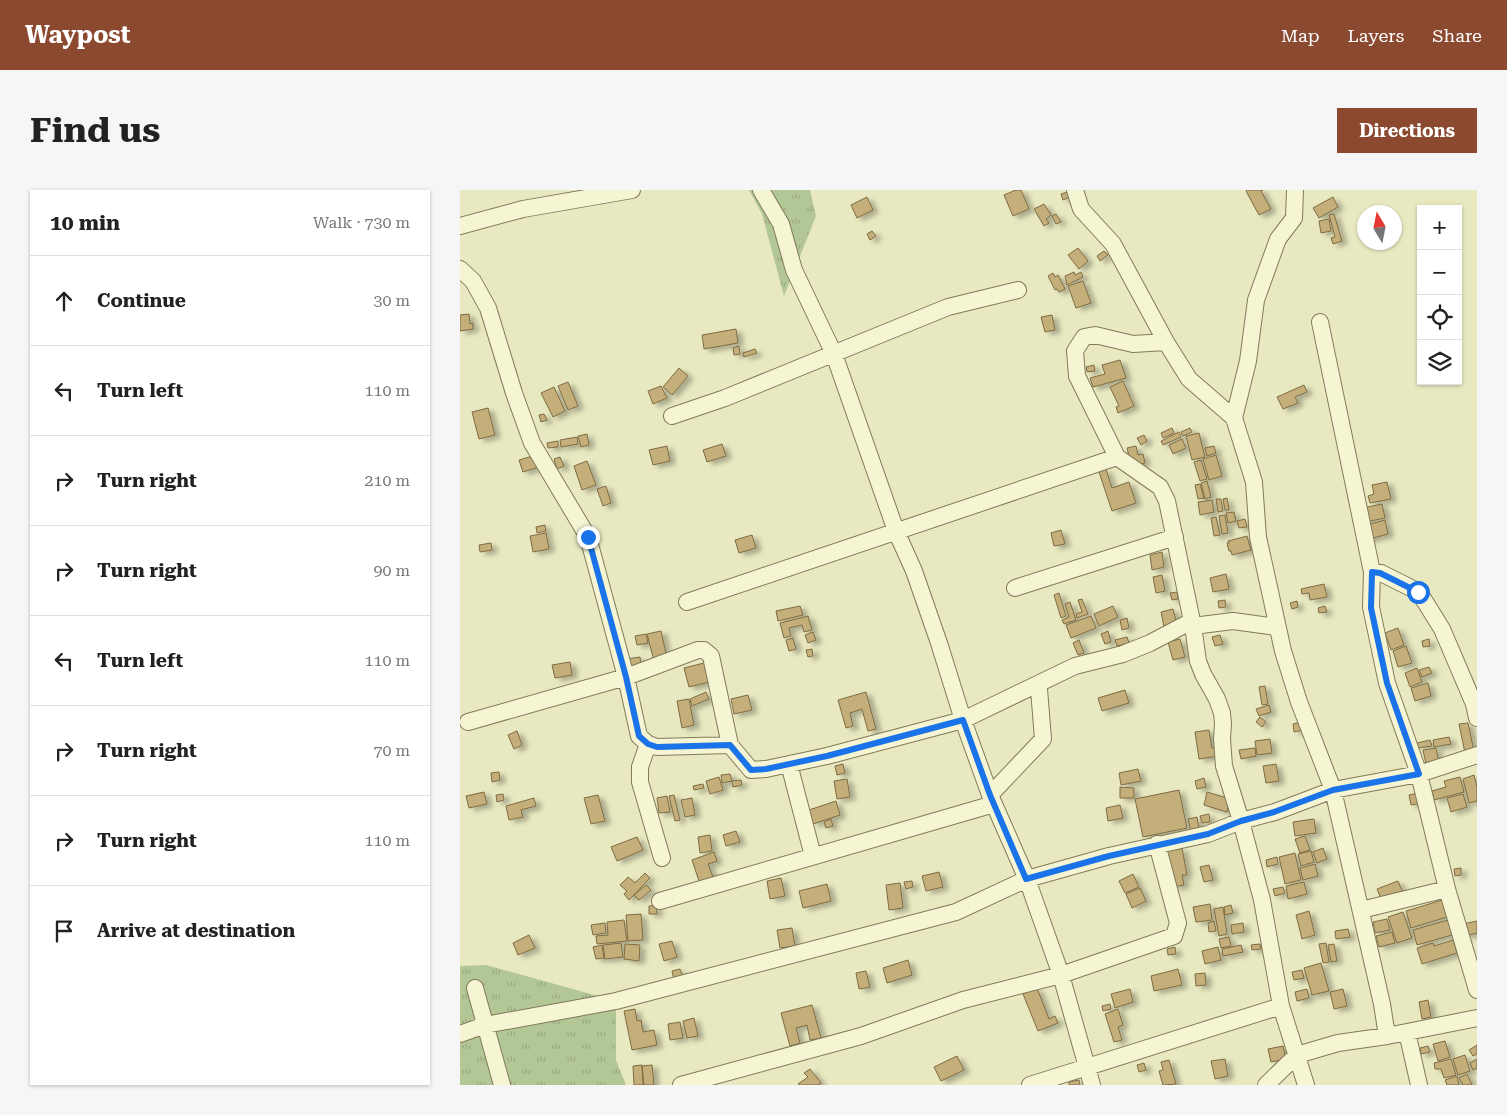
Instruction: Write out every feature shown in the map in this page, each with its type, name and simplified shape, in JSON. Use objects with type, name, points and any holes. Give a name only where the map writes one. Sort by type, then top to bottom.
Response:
[{"type":"street","points":[[460,226],[523,209],[632,190]]},
{"type":"street","points":[[761,190],[781,224],[794,270],[834,354],[896,531],[920,589],[963,720],[992,799],[1026,879],[1061,975],[1092,1085]]},
{"type":"street","points":[[1075,190],[1081,209],[1113,244],[1166,342],[1189,379],[1234,418]]},
{"type":"street","points":[[1295,190],[1294,218],[1278,239],[1256,300],[1248,361],[1234,418],[1254,482],[1258,537],[1277,627],[1299,702],[1333,790],[1388,1036]]},
{"type":"street","points":[[460,269],[473,281],[488,308],[514,393],[532,443],[588,537],[626,677],[639,736],[648,744],[657,747],[730,745]]},
{"type":"street","points":[[672,416],[725,398],[948,307],[1018,290]]},
{"type":"street","points":[[1320,322],[1372,572],[1371,608],[1387,683],[1419,774],[1447,889],[1477,990]]},
{"type":"street","points":[[1166,342],[1133,344],[1095,335],[1084,337],[1075,351],[1077,376],[1117,457],[1160,487],[1167,501],[1193,624],[1198,661],[1222,713],[1224,766],[1262,900],[1281,1006],[1306,1085]]},
{"type":"street","points":[[687,602],[1117,457]]},
{"type":"street","points":[[1015,588],[1175,537]]},
{"type":"street","points":[[1372,572],[1380,573],[1418,592],[1442,629],[1474,704],[1477,718]]},
{"type":"street","points":[[468,722],[626,677],[698,650],[704,650],[711,656],[730,745],[751,770],[766,769],[844,752],[963,720],[1075,666],[1122,654],[1193,624],[1233,621],[1277,627]]},
{"type":"street","points":[[660,901],[813,856],[992,799],[1043,739],[1040,682]]},
{"type":"street","points":[[648,744],[640,767],[640,782],[662,858]]},
{"type":"street","points":[[460,1034],[485,1025],[616,1001],[956,912],[1026,879],[1157,844],[1208,834],[1333,790],[1419,774],[1477,755]]},
{"type":"street","points":[[789,764],[813,856]]},
{"type":"street","points":[[681,1085],[861,1036],[963,1000],[1061,975],[1174,936],[1178,923],[1157,844]]},
{"type":"street","points":[[1361,910],[1447,889]]},
{"type":"street","points":[[475,988],[502,1085]]},
{"type":"street","points":[[1030,1085],[1281,1006]]},
{"type":"street","points":[[1266,1085],[1297,1055],[1338,1043],[1388,1036],[1477,1018]]},
{"type":"street","points":[[1407,1032],[1419,1085]]},
{"type":"green space","points":[[749,190],[810,190],[816,216],[784,296],[762,214]]},
{"type":"green space","points":[[486,965],[616,1001],[616,1060],[626,1085],[460,1085],[460,966]]},
{"type":"building","points":[[1021,190],[1029,209],[1013,216],[1004,195]]},
{"type":"building","points":[[1247,190],[1263,190],[1261,191],[1271,209],[1259,215]]},
{"type":"building","points":[[1068,192],[1070,197],[1063,200],[1061,194]]},
{"type":"building","points":[[867,197],[873,210],[857,218],[851,205]]},
{"type":"building","points":[[1333,197],[1338,207],[1319,218],[1313,208]]},
{"type":"building","points":[[1044,204],[1051,215],[1046,219],[1049,223],[1044,226],[1034,209]]},
{"type":"building","points":[[1056,214],[1061,222],[1056,224],[1052,216]]},
{"type":"building","points":[[1334,214],[1342,241],[1333,244],[1331,238],[1335,237],[1329,215]]},
{"type":"building","points":[[1329,219],[1331,231],[1321,233],[1319,221]]},
{"type":"building","points":[[872,231],[876,236],[870,240],[867,234]]},
{"type":"building","points":[[1078,248],[1088,261],[1079,269],[1068,255]]},
{"type":"building","points":[[1104,251],[1108,255],[1100,261],[1097,256]]},
{"type":"building","points":[[1074,272],[1075,275],[1081,272],[1083,277],[1067,285],[1065,276]]},
{"type":"building","points":[[1053,273],[1055,277],[1058,275],[1065,289],[1059,292],[1057,289],[1055,290],[1048,276]]},
{"type":"building","points":[[1083,281],[1091,303],[1076,308],[1068,286]]},
{"type":"building","points":[[469,314],[470,324],[473,323],[473,329],[460,331],[460,315]]},
{"type":"building","points":[[1052,315],[1055,330],[1045,332],[1041,317]]},
{"type":"building","points":[[736,329],[738,343],[704,349],[702,335]]},
{"type":"building","points":[[739,346],[740,354],[734,355],[733,348]]},
{"type":"building","points":[[755,349],[757,353],[744,357],[743,353]]},
{"type":"building","points":[[1120,360],[1126,378],[1093,387],[1090,378],[1105,374],[1102,365]]},
{"type":"building","points":[[1094,365],[1095,371],[1087,372],[1086,367]]},
{"type":"building","points":[[679,368],[688,376],[672,395],[663,387]]},
{"type":"building","points":[[1123,381],[1134,406],[1118,413],[1116,407],[1119,406],[1110,387]]},
{"type":"building","points":[[568,382],[578,406],[568,410],[558,386]]},
{"type":"building","points":[[1304,385],[1307,392],[1295,397],[1298,403],[1283,409],[1277,397]]},
{"type":"building","points":[[661,386],[667,398],[653,404],[648,391]]},
{"type":"building","points":[[554,387],[565,411],[553,417],[541,393]]},
{"type":"building","points":[[488,408],[495,435],[479,439],[472,412]]},
{"type":"building","points":[[544,414],[547,420],[541,422],[539,415]]},
{"type":"building","points":[[1172,428],[1174,433],[1163,438],[1161,433]]},
{"type":"building","points":[[1190,428],[1192,432],[1183,436],[1181,432]]},
{"type":"building","points":[[1179,432],[1181,437],[1163,445],[1161,441]]},
{"type":"building","points":[[1199,433],[1205,457],[1192,460],[1186,436]]},
{"type":"building","points":[[587,434],[589,445],[581,447],[578,436]]},
{"type":"building","points":[[1144,435],[1147,441],[1141,445],[1137,438]]},
{"type":"building","points":[[577,437],[578,444],[561,447],[560,440]]},
{"type":"building","points":[[1182,439],[1186,448],[1173,454],[1169,445]]},
{"type":"building","points":[[558,441],[558,447],[548,448],[547,443]]},
{"type":"building","points":[[722,444],[726,456],[707,462],[703,450]]},
{"type":"building","points":[[667,446],[670,461],[653,465],[649,450]]},
{"type":"building","points":[[1136,446],[1138,455],[1143,454],[1145,463],[1131,466],[1127,448]]},
{"type":"building","points":[[1214,446],[1216,453],[1207,456],[1205,448]]},
{"type":"building","points":[[536,455],[539,467],[523,472],[519,460]]},
{"type":"building","points":[[1216,455],[1222,476],[1209,480],[1203,459]]},
{"type":"building","points":[[560,457],[564,466],[557,469],[554,459]]},
{"type":"building","points":[[1201,460],[1207,479],[1200,481],[1194,462]]},
{"type":"building","points":[[587,461],[596,485],[582,490],[574,466]]},
{"type":"building","points":[[1106,469],[1112,488],[1129,482],[1136,503],[1112,511],[1099,472]]},
{"type":"building","points":[[1207,481],[1211,497],[1205,499],[1201,483]]},
{"type":"building","points":[[1387,482],[1391,499],[1370,503],[1368,496],[1374,494],[1372,485]]},
{"type":"building","points":[[1200,484],[1204,498],[1198,499],[1195,485]]},
{"type":"building","points":[[606,486],[611,503],[603,506],[597,489]]},
{"type":"building","points":[[1227,498],[1229,510],[1225,510],[1223,499]]},
{"type":"building","points":[[1216,499],[1221,499],[1223,511],[1218,512]]},
{"type":"building","points":[[1212,500],[1214,512],[1200,515],[1198,502]]},
{"type":"building","points":[[1382,504],[1385,518],[1361,523],[1358,509]]},
{"type":"building","points":[[1234,512],[1236,521],[1228,523],[1226,513]]},
{"type":"building","points":[[1225,515],[1228,533],[1222,534],[1219,516]]},
{"type":"building","points":[[1216,517],[1220,535],[1214,536],[1211,518]]},
{"type":"building","points":[[1245,519],[1247,527],[1239,528],[1237,521]]},
{"type":"building","points":[[1385,520],[1388,534],[1366,540],[1363,526]]},
{"type":"building","points":[[545,525],[546,531],[537,533],[536,527]]},
{"type":"building","points":[[1061,530],[1065,544],[1054,546],[1051,533]]},
{"type":"building","points":[[546,533],[549,549],[533,552],[530,536]]},
{"type":"building","points":[[752,535],[756,548],[739,553],[735,540]]},
{"type":"building","points":[[1247,536],[1251,550],[1232,555],[1231,551],[1229,551],[1228,541]]},
{"type":"building","points":[[491,543],[492,550],[480,552],[479,545]]},
{"type":"building","points":[[1162,552],[1164,567],[1152,570],[1150,555]]},
{"type":"building","points":[[1226,574],[1229,589],[1213,592],[1210,578]]},
{"type":"building","points":[[1162,575],[1165,591],[1156,593],[1153,577]]},
{"type":"building","points":[[1324,584],[1327,597],[1310,600],[1309,593],[1302,594],[1301,589]]},
{"type":"building","points":[[1177,592],[1178,599],[1172,600],[1170,593]]},
{"type":"building","points":[[1059,593],[1066,616],[1061,618],[1054,595]]},
{"type":"building","points":[[1082,599],[1088,614],[1077,618],[1076,614],[1082,612],[1078,600]]},
{"type":"building","points":[[1225,600],[1226,607],[1219,608],[1218,601]]},
{"type":"building","points":[[1297,601],[1298,607],[1292,609],[1290,603]]},
{"type":"building","points":[[1070,602],[1076,620],[1064,624],[1062,620],[1069,617],[1065,604]]},
{"type":"building","points":[[800,606],[803,615],[778,621],[776,611]]},
{"type":"building","points":[[1113,606],[1118,617],[1099,626],[1094,614]]},
{"type":"building","points":[[1325,606],[1327,612],[1319,613],[1318,608]]},
{"type":"building","points":[[1173,609],[1177,624],[1164,627],[1161,612]]},
{"type":"building","points":[[808,616],[812,630],[804,632],[802,625],[789,628],[791,636],[784,638],[780,623]]},
{"type":"building","points":[[1091,616],[1096,628],[1071,638],[1066,625]]},
{"type":"building","points":[[1127,618],[1129,628],[1122,630],[1120,620]]},
{"type":"building","points":[[1398,628],[1404,645],[1391,650],[1385,633]]},
{"type":"building","points":[[661,631],[667,658],[654,661],[647,634]]},
{"type":"building","points":[[1108,631],[1111,642],[1105,644],[1101,634]]},
{"type":"building","points":[[813,632],[816,640],[808,643],[805,635]]},
{"type":"building","points":[[646,634],[648,643],[637,645],[635,636]]},
{"type":"building","points":[[1220,635],[1223,644],[1215,646],[1212,637]]},
{"type":"building","points":[[1127,637],[1129,643],[1117,646],[1115,640]]},
{"type":"building","points":[[793,638],[796,649],[789,651],[786,640]]},
{"type":"building","points":[[1180,639],[1185,657],[1173,660],[1168,642]]},
{"type":"building","points":[[1429,639],[1430,646],[1423,647],[1422,641]]},
{"type":"building","points":[[1079,640],[1084,653],[1078,655],[1073,643]]},
{"type":"building","points":[[1406,646],[1412,663],[1398,667],[1393,651]]},
{"type":"building","points":[[812,649],[813,656],[808,657],[806,650]]},
{"type":"building","points":[[640,657],[642,670],[630,672],[627,659]]},
{"type":"building","points":[[570,662],[572,675],[555,678],[552,665]]},
{"type":"building","points":[[704,663],[709,682],[689,687],[684,668]]},
{"type":"building","points":[[1429,667],[1432,673],[1422,677],[1419,670]]},
{"type":"building","points":[[1417,668],[1422,682],[1410,687],[1405,673]]},
{"type":"building","points":[[1428,683],[1431,696],[1415,701],[1411,688]]},
{"type":"building","points":[[1265,686],[1268,704],[1262,705],[1259,687]]},
{"type":"building","points":[[1125,690],[1129,703],[1102,711],[1098,698]]},
{"type":"building","points":[[706,692],[709,699],[692,706],[690,699]]},
{"type":"building","points":[[866,692],[876,729],[868,731],[862,709],[850,713],[853,726],[846,728],[838,700]]},
{"type":"building","points":[[748,695],[752,710],[734,714],[731,699]]},
{"type":"building","points":[[689,699],[694,725],[682,728],[677,701]]},
{"type":"building","points":[[1269,705],[1271,712],[1259,716],[1256,709]]},
{"type":"building","points":[[1260,717],[1266,722],[1262,727],[1256,722]]},
{"type":"building","points":[[1301,722],[1303,730],[1294,732],[1293,724]]},
{"type":"building","points":[[1468,723],[1475,756],[1466,758],[1459,724]]},
{"type":"building","points":[[1209,730],[1212,748],[1217,747],[1218,756],[1199,759],[1195,732]]},
{"type":"building","points":[[517,731],[522,745],[514,749],[508,735]]},
{"type":"building","points":[[1449,737],[1451,744],[1434,747],[1433,740]]},
{"type":"building","points":[[1270,739],[1272,753],[1257,755],[1255,741]]},
{"type":"building","points":[[1430,740],[1432,746],[1418,748],[1417,743]]},
{"type":"building","points":[[1255,748],[1256,756],[1241,759],[1239,750]]},
{"type":"building","points":[[1436,748],[1440,767],[1427,769],[1423,750]]},
{"type":"building","points":[[843,764],[845,773],[837,775],[835,766]]},
{"type":"building","points":[[1276,764],[1279,781],[1266,783],[1263,766]]},
{"type":"building","points":[[1138,769],[1141,781],[1121,785],[1119,773]]},
{"type":"building","points":[[499,772],[500,780],[492,782],[491,773]]},
{"type":"building","points":[[730,774],[732,781],[722,783],[721,775]]},
{"type":"building","points":[[1474,775],[1477,787],[1477,801],[1469,803],[1463,779]]},
{"type":"building","points":[[719,777],[723,790],[710,794],[706,781]]},
{"type":"building","points":[[1460,777],[1464,792],[1434,800],[1432,791],[1446,787],[1444,781]]},
{"type":"building","points":[[1204,778],[1206,787],[1197,789],[1195,781]]},
{"type":"building","points":[[847,779],[850,797],[837,799],[834,781]]},
{"type":"building","points":[[741,780],[742,785],[733,787],[732,781]]},
{"type":"building","points":[[703,784],[704,788],[694,790],[693,786]]},
{"type":"building","points":[[1120,787],[1134,788],[1134,798],[1120,798]]},
{"type":"building","points":[[1179,790],[1187,828],[1143,837],[1135,799]]},
{"type":"building","points":[[484,792],[487,804],[469,808],[466,796]]},
{"type":"building","points":[[1207,792],[1230,799],[1227,812],[1204,805]]},
{"type":"building","points":[[1418,793],[1421,803],[1411,805],[1409,795]]},
{"type":"building","points":[[503,794],[504,800],[497,802],[496,795]]},
{"type":"building","points":[[1463,794],[1467,807],[1451,812],[1447,798]]},
{"type":"building","points":[[598,795],[605,821],[591,824],[584,798]]},
{"type":"building","points":[[674,795],[680,820],[675,821],[669,796]]},
{"type":"building","points":[[667,796],[670,812],[659,813],[657,798]]},
{"type":"building","points":[[534,798],[536,806],[521,810],[523,817],[509,820],[506,806]]},
{"type":"building","points":[[692,798],[695,815],[685,817],[681,800]]},
{"type":"building","points":[[836,801],[840,815],[813,824],[809,810]]},
{"type":"building","points":[[1120,805],[1123,818],[1108,821],[1106,808]]},
{"type":"building","points":[[1209,814],[1210,822],[1202,823],[1200,816]]},
{"type":"building","points":[[1197,817],[1199,829],[1191,831],[1188,819]]},
{"type":"building","points":[[831,819],[833,826],[826,828],[824,822]]},
{"type":"building","points":[[1314,819],[1316,833],[1295,836],[1293,822]]},
{"type":"building","points":[[736,831],[740,842],[726,846],[723,835]]},
{"type":"building","points":[[710,835],[712,851],[700,853],[698,837]]},
{"type":"building","points":[[1305,836],[1310,850],[1300,853],[1295,839]]},
{"type":"building","points":[[637,837],[643,850],[617,861],[611,847]]},
{"type":"building","points":[[1182,848],[1187,875],[1182,875],[1184,885],[1173,887],[1166,851]]},
{"type":"building","points":[[1323,848],[1327,859],[1317,863],[1313,852]]},
{"type":"building","points":[[1311,851],[1314,862],[1301,866],[1298,854]]},
{"type":"building","points":[[714,852],[717,861],[708,864],[713,877],[708,879],[710,884],[701,887],[692,860]]},
{"type":"building","points":[[1295,853],[1301,880],[1285,884],[1279,857]]},
{"type":"building","points":[[1277,857],[1278,864],[1267,867],[1266,860]]},
{"type":"building","points":[[1315,864],[1318,876],[1303,880],[1300,868]]},
{"type":"building","points":[[1209,865],[1213,880],[1204,882],[1200,867]]},
{"type":"building","points":[[1461,868],[1461,875],[1455,876],[1454,869]]},
{"type":"building","points":[[939,872],[943,887],[926,891],[922,876]]},
{"type":"building","points":[[645,873],[650,878],[629,900],[624,894],[627,891],[620,885],[628,877],[635,883]]},
{"type":"building","points":[[1133,874],[1139,887],[1125,893],[1119,881]]},
{"type":"building","points":[[781,878],[785,896],[770,899],[767,881]]},
{"type":"building","points":[[912,881],[913,887],[906,889],[904,882]]},
{"type":"building","points":[[1398,881],[1403,893],[1382,901],[1377,889]]},
{"type":"building","points":[[1304,882],[1307,894],[1288,899],[1286,886]]},
{"type":"building","points":[[900,883],[903,908],[889,910],[886,885]]},
{"type":"building","points":[[827,884],[831,901],[803,908],[799,891]]},
{"type":"building","points":[[646,885],[651,890],[639,900],[634,895]]},
{"type":"building","points":[[1283,887],[1285,893],[1275,896],[1273,889]]},
{"type":"building","points":[[1140,888],[1146,901],[1132,908],[1126,894]]},
{"type":"building","points":[[1442,900],[1447,917],[1411,928],[1406,911]]},
{"type":"building","points":[[1210,904],[1212,920],[1196,922],[1193,907]]},
{"type":"building","points":[[656,905],[657,914],[649,914],[649,906]]},
{"type":"building","points":[[1231,905],[1233,913],[1225,915],[1224,907]]},
{"type":"building","points":[[1223,907],[1227,934],[1219,936],[1214,909]]},
{"type":"building","points":[[1309,911],[1315,935],[1302,939],[1296,915]]},
{"type":"building","points":[[1403,912],[1412,938],[1397,943],[1388,917]]},
{"type":"building","points":[[641,914],[643,940],[628,941],[626,915]]},
{"type":"building","points":[[1387,919],[1390,930],[1375,933],[1373,922]]},
{"type":"building","points":[[624,920],[627,941],[597,944],[596,936],[608,935],[607,922]]},
{"type":"building","points":[[1448,920],[1452,935],[1417,945],[1413,930]]},
{"type":"building","points":[[1214,921],[1216,931],[1209,932],[1208,923]]},
{"type":"building","points":[[1477,921],[1477,933],[1465,936],[1463,924]]},
{"type":"building","points":[[605,923],[606,933],[593,935],[591,925]]},
{"type":"building","points":[[1243,923],[1244,932],[1232,934],[1231,925]]},
{"type":"building","points":[[792,928],[795,946],[780,948],[777,930]]},
{"type":"building","points":[[1348,929],[1350,937],[1336,939],[1335,931]]},
{"type":"building","points":[[1392,932],[1395,943],[1379,947],[1376,936]]},
{"type":"building","points":[[529,935],[535,948],[518,955],[513,943]]},
{"type":"building","points":[[1229,937],[1231,946],[1221,948],[1219,939]]},
{"type":"building","points":[[1453,940],[1457,953],[1422,964],[1417,948],[1433,943],[1434,946]]},
{"type":"building","points":[[672,941],[677,957],[664,961],[659,944]]},
{"type":"building","points":[[621,943],[623,957],[605,959],[603,945]]},
{"type":"building","points":[[1326,943],[1329,962],[1323,963],[1319,944]]},
{"type":"building","points":[[625,944],[640,945],[639,961],[624,959]]},
{"type":"building","points":[[1260,944],[1261,949],[1252,950],[1251,945]]},
{"type":"building","points":[[1334,944],[1337,961],[1331,962],[1328,945]]},
{"type":"building","points":[[602,945],[604,958],[596,959],[593,947]]},
{"type":"building","points":[[1241,945],[1243,952],[1223,956],[1222,949]]},
{"type":"building","points":[[1175,947],[1176,954],[1168,955],[1167,949]]},
{"type":"building","points":[[1218,947],[1221,960],[1205,964],[1202,951]]},
{"type":"building","points":[[908,960],[912,975],[887,983],[883,968]]},
{"type":"building","points":[[1321,963],[1329,991],[1312,995],[1304,968]]},
{"type":"building","points":[[680,969],[683,977],[674,980],[672,971]]},
{"type":"building","points":[[1178,969],[1182,985],[1154,991],[1151,976]]},
{"type":"building","points":[[1302,970],[1304,978],[1294,980],[1292,972]]},
{"type":"building","points":[[866,971],[870,987],[859,989],[856,973]]},
{"type":"building","points":[[1205,973],[1206,985],[1196,986],[1195,974]]},
{"type":"building","points":[[1037,988],[1049,1019],[1055,1016],[1058,1023],[1038,1031],[1023,994]]},
{"type":"building","points":[[1130,989],[1133,1002],[1115,1008],[1111,994]]},
{"type":"building","points":[[1307,989],[1309,998],[1297,1001],[1295,992]]},
{"type":"building","points":[[1343,989],[1347,1006],[1334,1009],[1330,992]]},
{"type":"building","points":[[1428,1000],[1431,1017],[1422,1019],[1419,1002]]},
{"type":"building","points":[[1110,1004],[1111,1009],[1103,1011],[1102,1006]]},
{"type":"building","points":[[812,1005],[821,1038],[810,1040],[807,1025],[796,1028],[800,1043],[790,1046],[781,1013]]},
{"type":"building","points":[[635,1009],[637,1021],[641,1020],[643,1032],[654,1030],[657,1045],[632,1050],[624,1011]]},
{"type":"building","points":[[1118,1009],[1123,1025],[1118,1027],[1122,1040],[1114,1042],[1105,1014]]},
{"type":"building","points":[[694,1018],[698,1036],[687,1038],[683,1021]]},
{"type":"building","points":[[680,1022],[683,1038],[670,1040],[668,1024]]},
{"type":"building","points":[[1445,1041],[1450,1057],[1438,1061],[1433,1044]]},
{"type":"building","points":[[1477,1045],[1477,1054],[1473,1056],[1469,1050]]},
{"type":"building","points":[[1283,1046],[1286,1059],[1271,1062],[1268,1049]]},
{"type":"building","points":[[1428,1046],[1430,1052],[1421,1054],[1420,1048]]},
{"type":"building","points":[[1465,1055],[1470,1071],[1458,1075],[1453,1059]]},
{"type":"building","points":[[957,1056],[964,1070],[941,1081],[934,1067]]},
{"type":"building","points":[[1225,1059],[1228,1076],[1215,1079],[1211,1061]]},
{"type":"building","points":[[1451,1059],[1456,1075],[1444,1078],[1441,1069],[1435,1069],[1434,1063]]},
{"type":"building","points":[[1477,1059],[1477,1068],[1473,1070],[1470,1063]]},
{"type":"building","points":[[1169,1060],[1176,1084],[1163,1085],[1159,1071],[1163,1070],[1161,1062]]},
{"type":"building","points":[[1144,1063],[1146,1070],[1139,1072],[1137,1065]]},
{"type":"building","points":[[642,1065],[643,1085],[634,1085],[633,1066]]},
{"type":"building","points":[[652,1065],[654,1085],[644,1085],[642,1066]]},
{"type":"building","points":[[810,1069],[821,1083],[818,1085],[799,1085],[808,1077],[804,1073]]},
{"type":"building","points":[[1467,1074],[1472,1085],[1463,1085],[1459,1078]]},
{"type":"building","points":[[1457,1076],[1459,1085],[1447,1085],[1445,1080]]},
{"type":"building","points":[[1079,1080],[1080,1085],[1069,1085],[1069,1082]]},
{"type":"route","points":[[588,537],[626,677],[639,736],[648,744],[657,747],[730,745],[751,770],[766,769],[844,752],[963,720],[990,795],[1026,879],[1157,844],[1208,834],[1333,790],[1419,774],[1387,683],[1371,608],[1372,572],[1380,573],[1418,592]]}]
